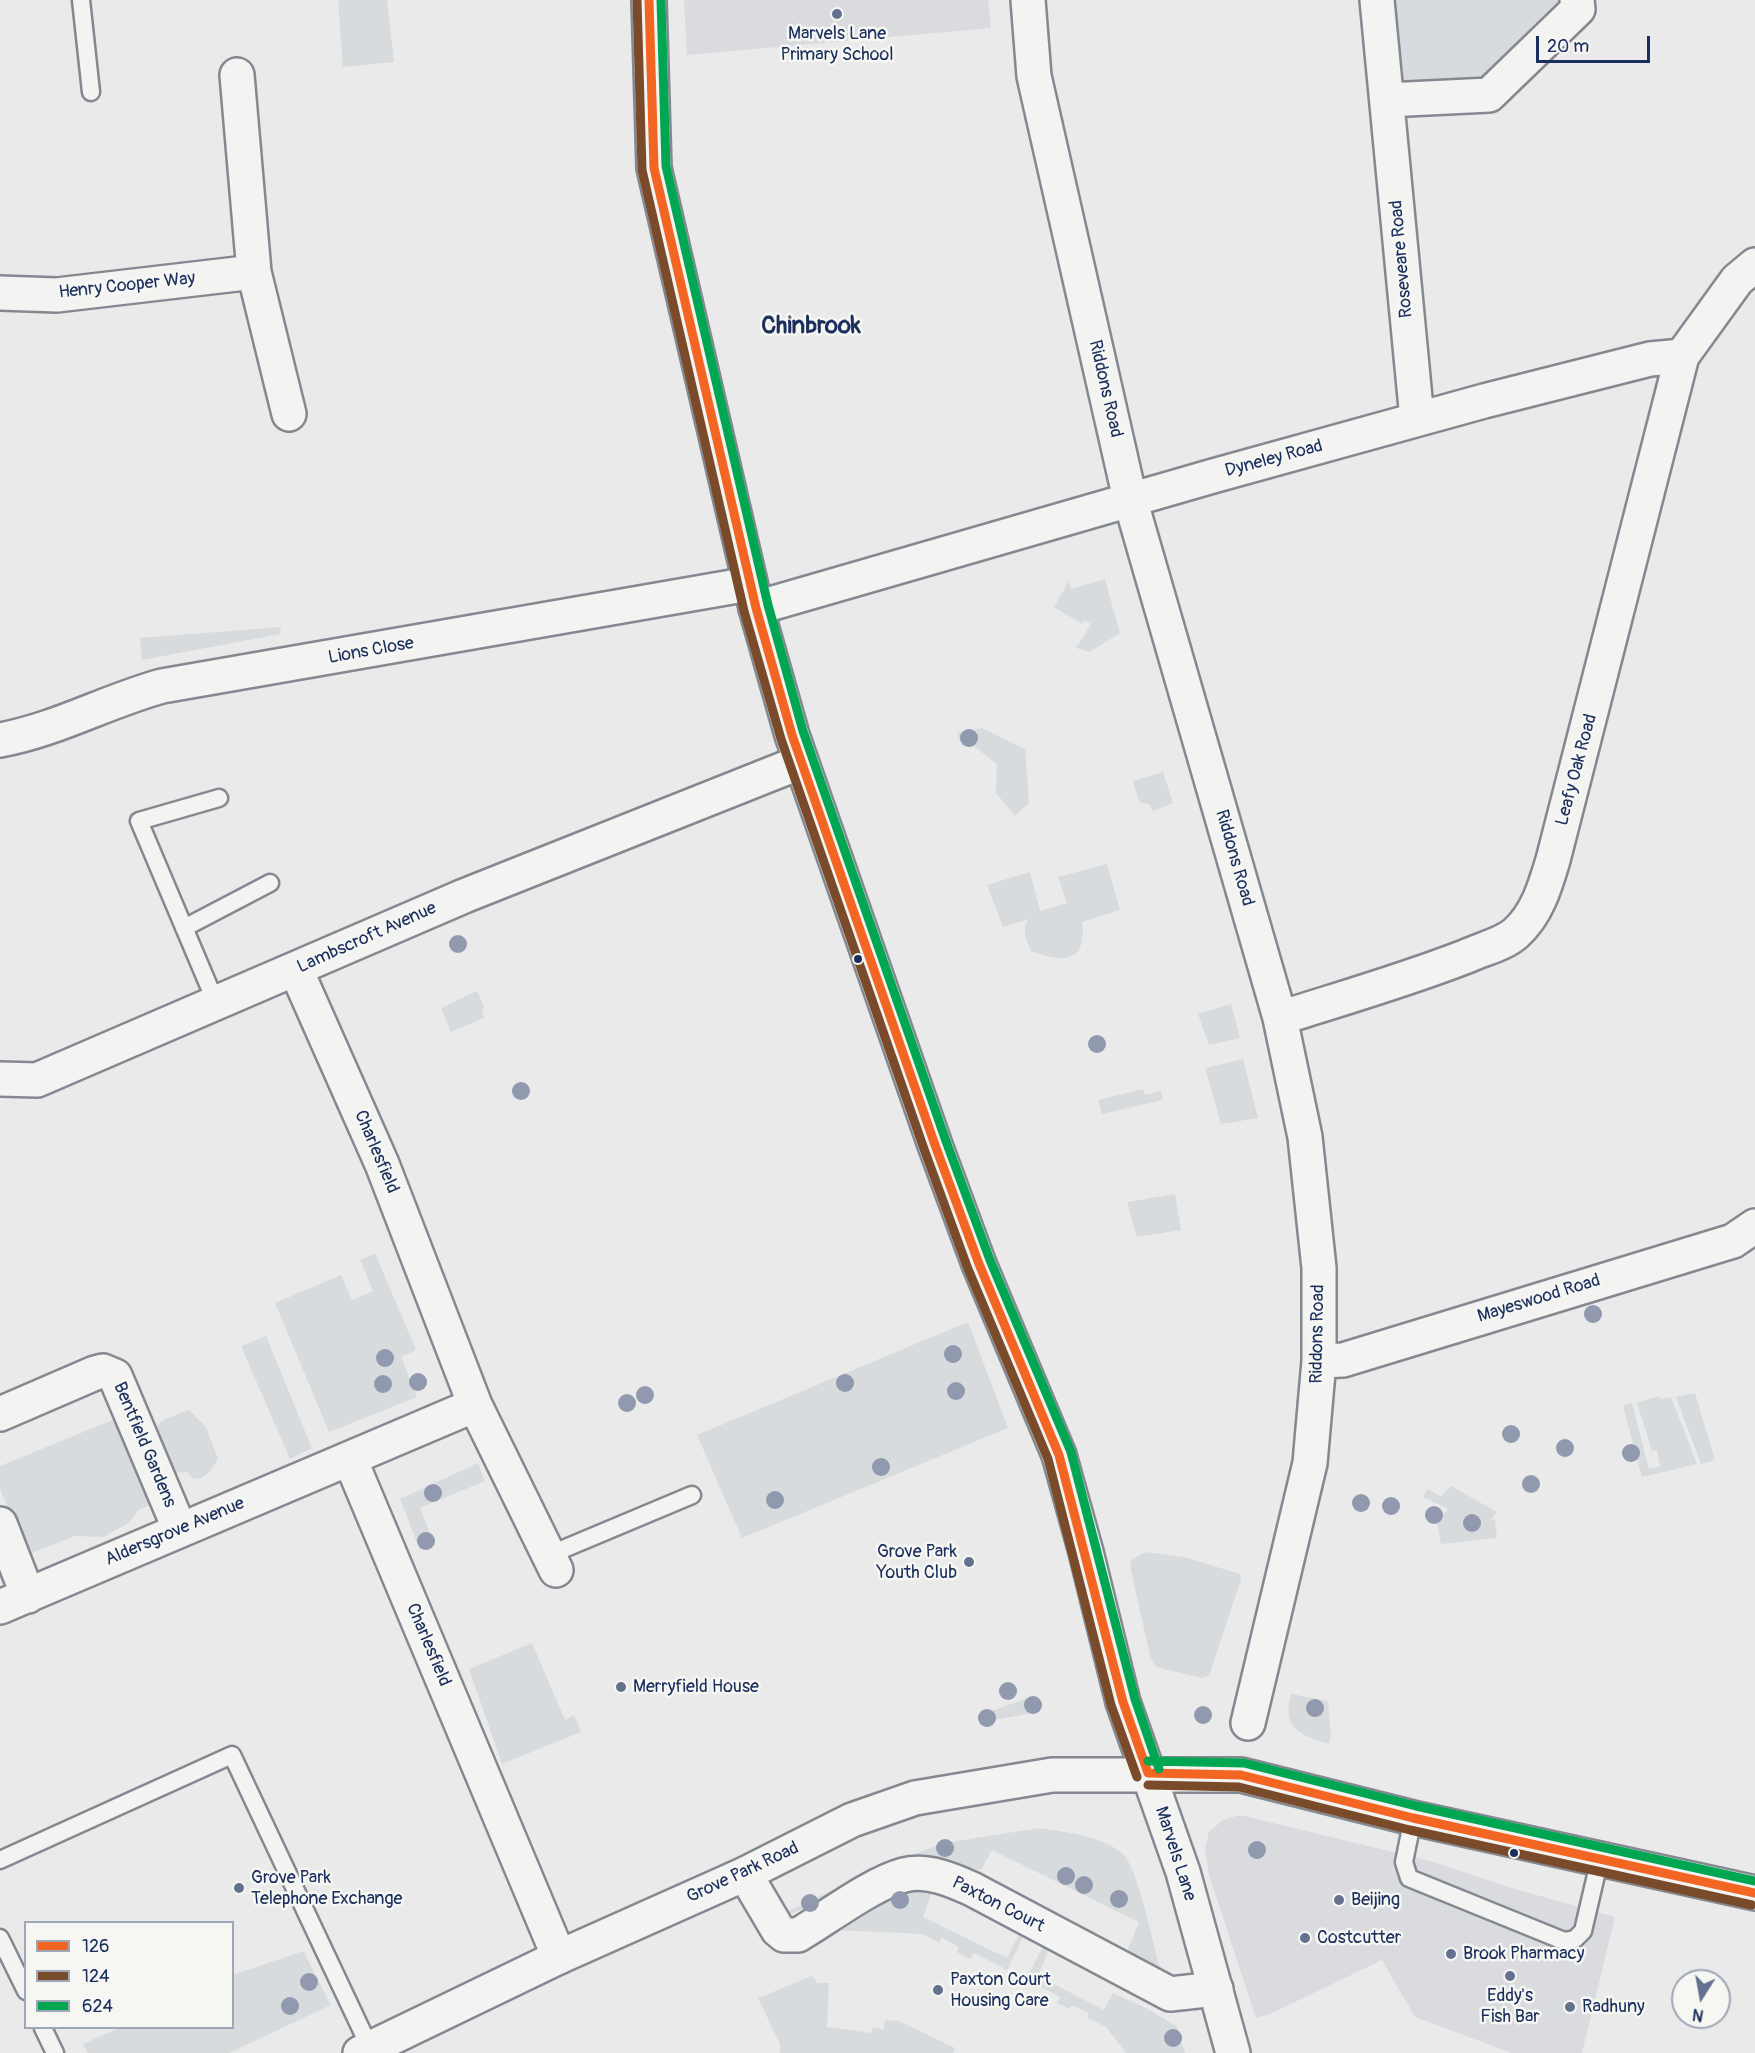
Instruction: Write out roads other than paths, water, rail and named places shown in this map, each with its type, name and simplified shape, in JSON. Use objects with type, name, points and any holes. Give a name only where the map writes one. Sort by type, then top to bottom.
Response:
[{"type":"street","name":"Marvels Lane","points":[[649,0],[654,168],[753,596],[801,762],[935,1145],[979,1264],[1059,1455],[1086,1552],[1123,1702],[1182,1872],[1233,2053]]},
{"type":"street","name":"Riddons Road","points":[[1028,0],[1034,76],[1130,499],[1280,1018],[1305,1137],[1319,1268],[1319,1361],[1310,1463],[1248,1723]]},
{"type":"street","name":"Roseveare Road","points":[[1377,0],[1417,419]]},
{"type":"street","points":[[1387,100],[1489,95],[1578,9],[1577,0]]},
{"type":"street","points":[[237,75],[254,272],[289,414]]},
{"type":"street","points":[[1682,356],[1737,279],[1755,265]]},
{"type":"street","name":"Henry Cooper Way","points":[[0,293],[57,295],[254,272]]},
{"type":"street","name":"Dyneley Road","points":[[753,596],[1130,499],[1417,419],[1650,359],[1682,356]]},
{"type":"street","name":"Leafy Oak Road","points":[[1280,1018],[1433,969],[1496,944],[1515,934],[1531,917],[1544,891],[1553,860],[1682,356]]},
{"type":"street","name":"Lions Close","points":[[0,740],[26,736],[123,696],[162,686],[753,596]]},
{"type":"street","name":"Lambscroft Avenue","points":[[0,1079],[19,1082],[37,1080],[464,896],[801,762]]},
{"type":"street","name":"Charlesfield","points":[[296,970],[382,1164],[475,1405],[553,1562]]},
{"type":"street","name":"Mayeswood Road","points":[[1319,1361],[1343,1360],[1733,1241],[1755,1226]]},
{"type":"street","name":"Bentfield Gardens","points":[[0,1414],[95,1373],[103,1371],[115,1376],[180,1530]]},
{"type":"street","points":[[350,1459],[475,1405]]},
{"type":"street","name":"Charlesfield","points":[[350,1459],[559,1957]]},
{"type":"street","name":"Aldersgrove Avenue","points":[[14,1602],[350,1459]]},
{"type":"street","points":[[0,1524],[14,1602]]},
{"type":"street","name":"Grove Park Road","points":[[365,2051],[559,1957],[746,1874],[852,1820],[915,1798],[1052,1775],[1148,1773],[1241,1775],[1413,1818],[1755,1893]]},
{"type":"street","name":"Paxton Court","points":[[746,1874],[778,1930],[784,1935],[798,1935],[888,1881],[906,1874],[927,1874],[972,1888],[1170,1994],[1216,1989]]},
{"type":"lane","points":[[81,0],[91,92]]},
{"type":"lane","points":[[216,1003],[139,821],[219,798]]},
{"type":"lane","points":[[184,928],[270,883]]},
{"type":"lane","points":[[553,1562],[692,1495]]},
{"type":"lane","points":[[0,1860],[232,1755],[365,2051]]},
{"type":"lane","points":[[1413,1818],[1404,1859],[1404,1869],[1409,1878],[1564,1941],[1575,1939],[1584,1931],[1600,1858]]},
{"type":"lane","points":[[0,1938],[24,1988]]},
{"type":"lane","points":[[43,2029],[55,2053]]},
{"type":"place","name":"Marvels Lane Primary School","points":[[837,14]]},
{"type":"place","name":"Grove Park Youth Club","points":[[969,1562]]},
{"type":"place","name":"Merryfield House","points":[[621,1687]]},
{"type":"place","name":"Grove Park Telephone Exchange","points":[[239,1888]]},
{"type":"place","name":"Beijing","points":[[1339,1900]]},
{"type":"place","name":"Costcutter","points":[[1305,1938]]},
{"type":"place","name":"Brook Pharmacy","points":[[1451,1954]]},
{"type":"place","name":"Eddy's Fish Bar","points":[[1510,1976]]},
{"type":"place","name":"Paxton Court Housing Care","points":[[938,1990]]},
{"type":"place","name":"Radhuny","points":[[1570,2007]]},
{"type":"district","name":"Chinbrook","points":[[811,327]]}]
